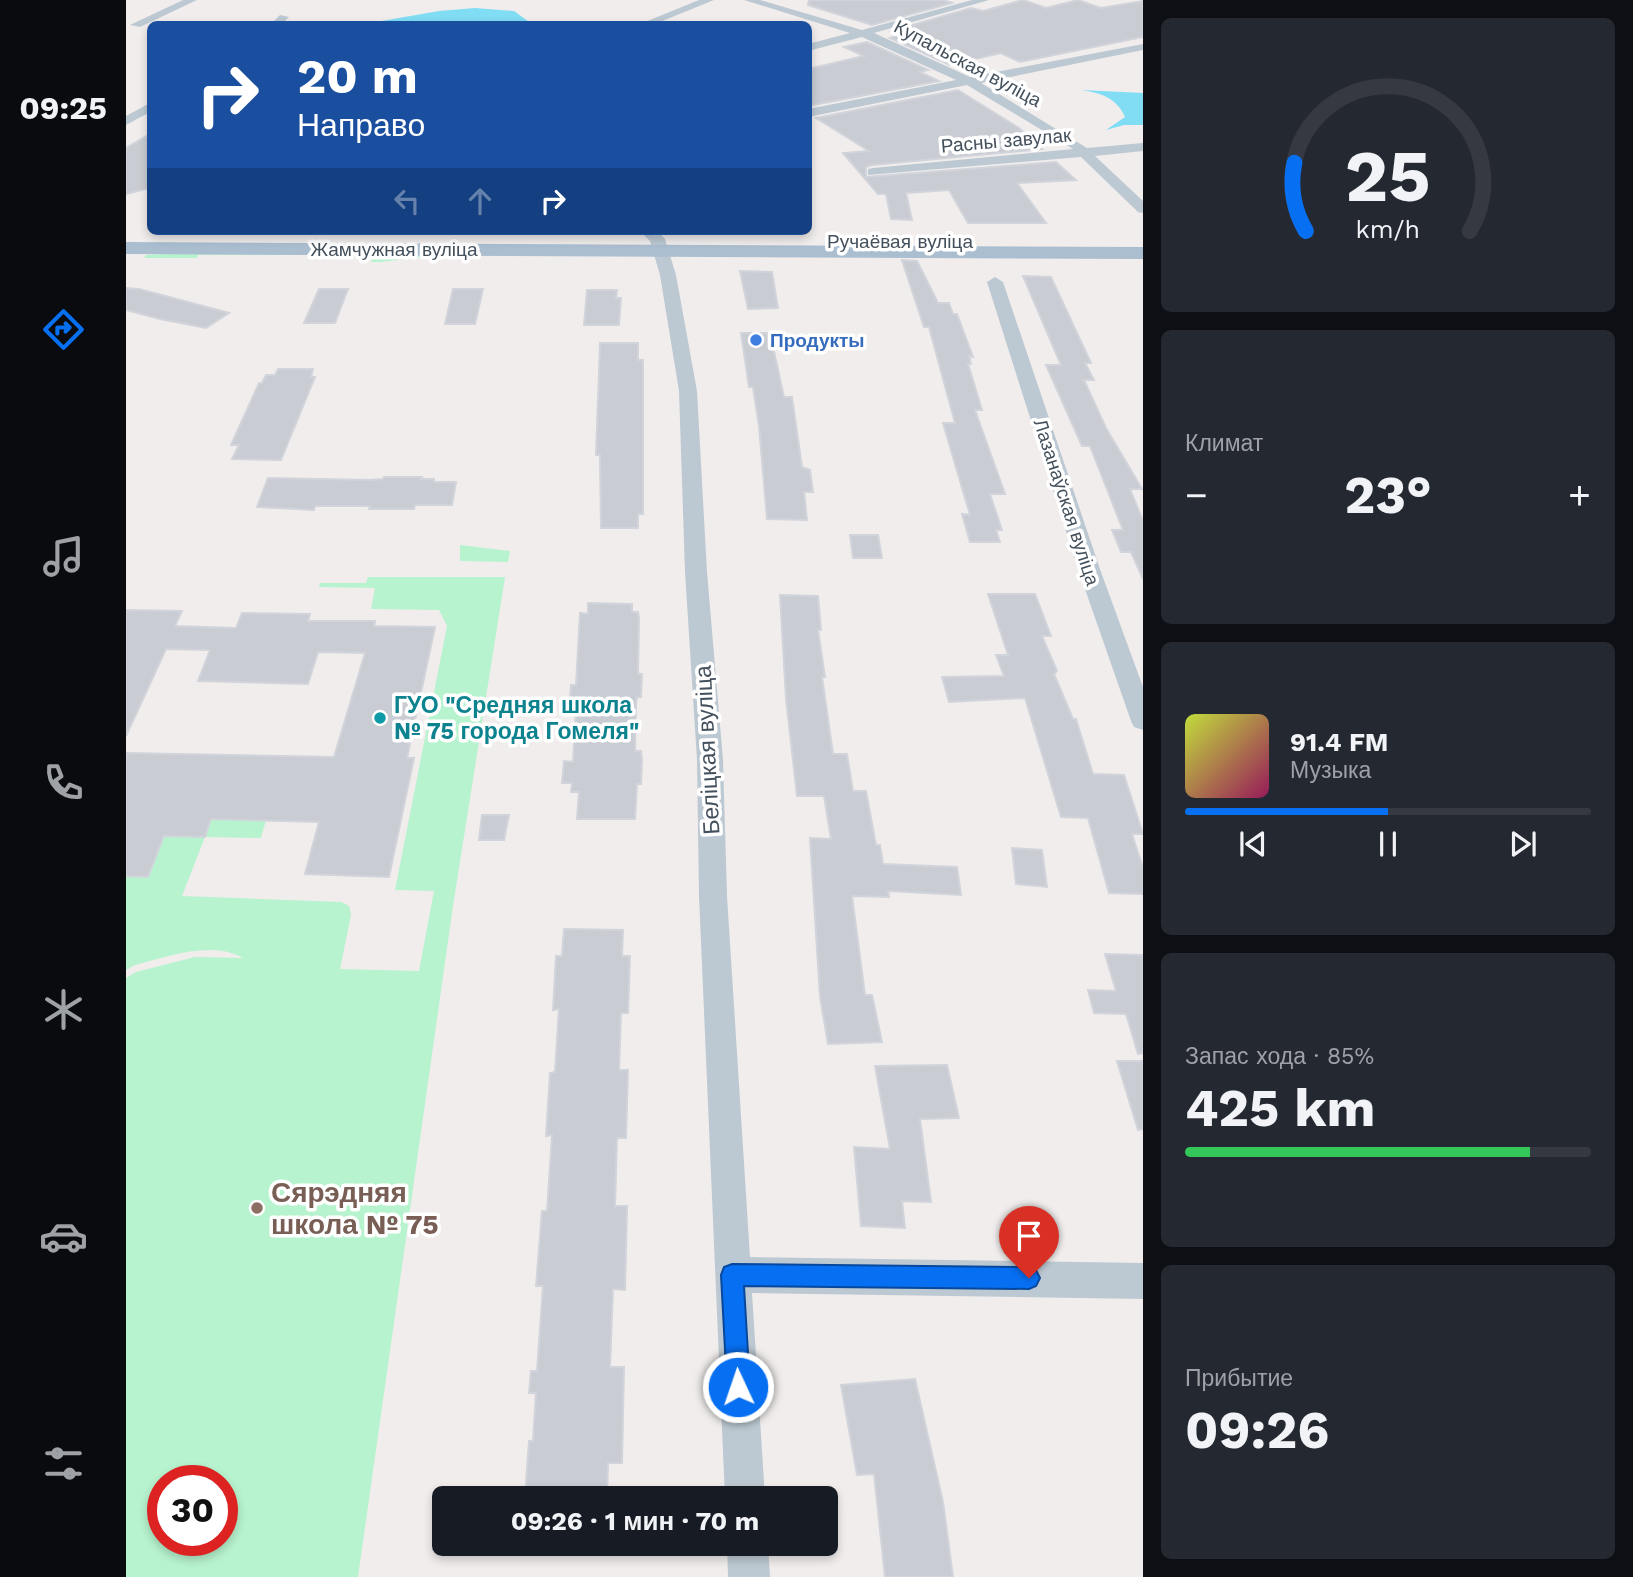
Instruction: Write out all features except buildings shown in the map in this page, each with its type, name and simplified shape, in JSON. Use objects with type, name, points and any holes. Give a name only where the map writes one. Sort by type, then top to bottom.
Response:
[{"type":"main road","name":"Жамчужная вуліца","points":[[126,237],[656,240]]},
{"type":"main road","name":"Жамчужная вуліца","points":[[126,248],[656,240]]},
{"type":"main road","name":"Ручаёвая вуліца","points":[[656,240],[1143,243]]},
{"type":"main road","name":"Ручаёвая вуліца","points":[[656,240],[1143,253]]},
{"type":"street","points":[[131,25],[192,0]]},
{"type":"street","points":[[654,21],[709,0]]},
{"type":"street","name":"Купальская вуліца","points":[[749,0],[863,32],[968,81],[1023,111],[1085,153],[1143,209]]},
{"type":"street","points":[[812,47],[984,0]]},
{"type":"street","points":[[812,112],[1143,47]]},
{"type":"street","points":[[126,109],[147,98]]},
{"type":"street","points":[[126,121],[147,109]]},
{"type":"street","name":"Расны завулак","points":[[873,172],[1143,147]]},
{"type":"street","name":"Беліцкая вуліца","points":[[656,240],[668,275],[688,391],[696,572],[710,760],[713,897],[744,1486]]},
{"type":"street","name":"Лазанаўская вуліца","points":[[995,282],[1143,721]]},
{"type":"street","points":[[732,1275],[1143,1281]]},
{"type":"street","points":[[748,1556],[749,1577]]},
{"type":"green space","points":[[457,253],[380,262],[372,262],[368,255],[198,255],[197,258],[144,258],[146,255]]},
{"type":"green space","points":[[460,545],[510,551],[508,562],[460,561]]},
{"type":"green space","name":"Сярэдняя школа № 75","points":[[368,577],[505,577],[453,906],[358,1577],[126,1577],[126,978],[136,972],[195,957],[243,958],[217,950],[203,950],[161,958],[126,970],[126,876],[148,877],[160,836],[205,837],[182,896],[341,902],[349,906],[351,915],[340,969],[419,971],[434,891],[395,890],[447,626],[439,610],[371,609],[375,588],[319,587],[320,583],[366,583]]},
{"type":"green space","points":[[211,819],[266,820],[261,838],[205,837]]},
{"type":"water","points":[[475,8],[514,11],[528,21],[382,21]]},
{"type":"water","points":[[1081,90],[1143,93],[1143,125],[1124,125],[1106,130],[1125,117],[1122,111],[1108,98]]},
{"type":"place","name":"Продукты","points":[[756,340]]},
{"type":"place","name":"ГУО \"Средняя школа № 75 города Гомеля\"","points":[[380,718]]},
{"type":"place","name":"Сярэдняя школа № 75","points":[[257,1208]]},
{"type":"route","points":[[738,1387],[732,1275],[1029,1278]]}]
